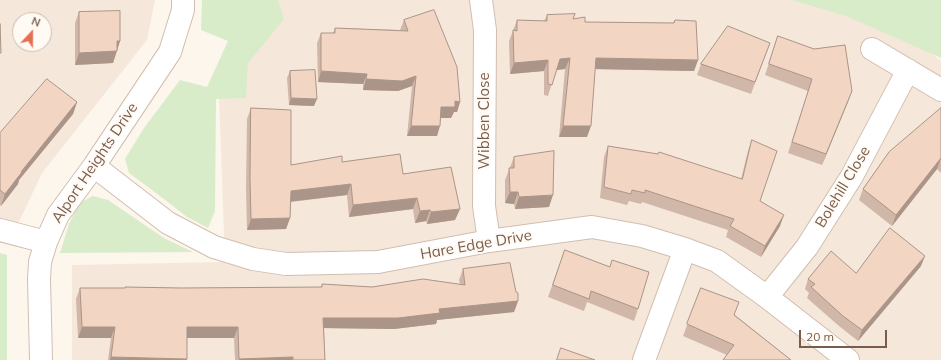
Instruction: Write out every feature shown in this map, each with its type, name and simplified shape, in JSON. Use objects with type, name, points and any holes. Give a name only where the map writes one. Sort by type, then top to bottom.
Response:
[{"type":"street","name":"Alport Heights Drive","points":[[41,360],[39,279],[40,262],[46,242],[58,215],[94,166],[170,52],[183,10],[183,0]]},
{"type":"street","name":"Wibben Close","points":[[481,0],[485,30],[484,206],[489,241]]},
{"type":"street","points":[[872,50],[941,90]]},
{"type":"street","name":"Bolehill Close","points":[[768,297],[807,247],[852,176],[908,70]]},
{"type":"street","name":"Hare Edge Drive","points":[[94,166],[168,223],[214,247],[253,258],[286,264],[378,262],[489,241],[592,227],[642,236],[685,249],[717,261],[768,297],[848,360]]},
{"type":"street","points":[[0,230],[46,242]]},
{"type":"street","points":[[644,360],[685,249]]},
{"type":"shaded area","points":[[0,0],[155,0],[147,40],[42,173],[9,243],[0,243]]},
{"type":"shaded area","points":[[258,0],[826,0],[927,50],[941,61],[941,360],[72,360],[72,265],[225,262],[219,95]]},
{"type":"green space","points":[[202,0],[278,0],[284,19],[248,63],[246,98],[216,99],[215,211],[208,228],[187,217],[129,173],[125,159],[144,128],[180,80],[207,87],[228,41],[201,30]]},
{"type":"green space","points":[[792,0],[941,0],[941,58],[846,16]]},
{"type":"green space","points":[[93,196],[108,200],[164,238],[193,252],[60,253],[69,224],[79,203]]},
{"type":"green space","points":[[0,253],[7,255],[7,360],[0,360]]},
{"type":"building","points":[[434,10],[457,67],[460,102],[455,101],[455,107],[441,107],[440,126],[411,126],[416,76],[402,81],[366,79],[367,74],[321,71],[321,33],[335,33],[335,28],[408,31],[404,20]]},
{"type":"building","points":[[120,11],[120,41],[117,41],[117,51],[79,53],[79,12]]},
{"type":"building","points":[[575,14],[573,19],[585,17],[585,22],[674,23],[675,20],[696,21],[698,60],[596,58],[591,126],[563,126],[570,58],[560,59],[552,85],[548,84],[548,60],[514,63],[513,30],[517,31],[517,20],[547,21],[547,15]]},
{"type":"building","points":[[0,24],[1,53],[0,53]]},
{"type":"building","points":[[728,26],[770,43],[755,82],[701,64]]},
{"type":"building","points":[[778,36],[814,49],[845,45],[852,91],[826,154],[792,142],[812,79],[769,64]]},
{"type":"building","points":[[315,70],[317,99],[291,98],[290,71]]},
{"type":"building","points":[[47,79],[77,102],[5,194],[0,190],[0,133]]},
{"type":"building","points":[[251,108],[291,110],[291,165],[342,156],[342,162],[400,154],[403,174],[451,167],[460,209],[431,212],[430,210],[420,211],[417,198],[353,205],[351,184],[291,191],[290,218],[251,219]]},
{"type":"building","points":[[941,108],[941,158],[896,215],[863,189],[889,152]]},
{"type":"building","points":[[752,140],[777,151],[760,201],[784,215],[765,246],[730,226],[734,219],[645,190],[645,193],[632,190],[631,194],[604,187],[608,146],[658,154],[659,152],[742,179]]},
{"type":"building","points":[[554,151],[553,195],[519,197],[518,192],[510,192],[509,168],[514,168],[514,157]]},
{"type":"building","points":[[890,228],[925,256],[862,330],[843,316],[811,287],[815,284],[808,279],[831,251],[856,273]]},
{"type":"building","points":[[565,250],[610,267],[612,260],[649,272],[638,309],[591,291],[589,299],[553,285]]},
{"type":"building","points":[[510,263],[516,292],[518,293],[518,301],[439,309],[440,313],[398,318],[323,318],[325,360],[293,360],[293,357],[239,359],[238,327],[187,327],[187,359],[111,357],[115,327],[82,327],[80,288],[322,287],[322,284],[372,287],[423,279],[465,285],[463,269]]},
{"type":"building","points":[[701,288],[739,302],[734,315],[791,360],[723,360],[734,345],[687,324]]},
{"type":"building","points":[[561,348],[595,360],[557,360]]}]
